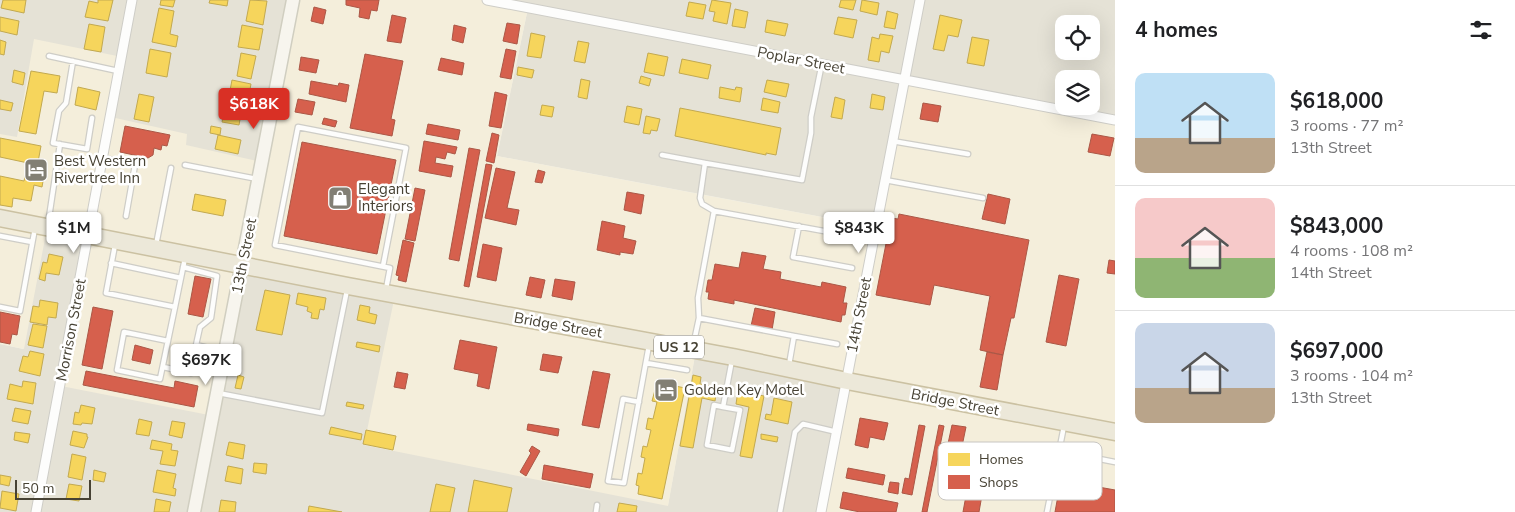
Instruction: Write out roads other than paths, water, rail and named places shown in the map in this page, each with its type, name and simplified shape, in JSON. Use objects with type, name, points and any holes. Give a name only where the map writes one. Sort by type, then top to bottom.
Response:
[{"type":"highway","name":"Bridge Street","points":[[0,218],[156,248],[184,261],[242,265],[693,349],[847,381],[1115,432]]},
{"type":"main road","name":"13th Street","points":[[194,512],[293,0]]},
{"type":"street","name":"Morrison Street","points":[[36,512],[104,158],[132,0]]},
{"type":"street","name":"Poplar Street","points":[[488,0],[1115,120]]},
{"type":"street","name":"14th Street","points":[[821,512],[920,0]]},
{"type":"lane","points":[[49,56],[120,71]]},
{"type":"lane","points":[[73,61],[66,103],[59,111],[53,143],[86,149],[92,118]]},
{"type":"lane","points":[[662,155],[802,180],[812,133],[811,117],[822,63]]},
{"type":"lane","points":[[383,266],[406,148],[298,127],[274,244],[390,268],[385,293]]},
{"type":"lane","points":[[892,141],[968,154]]},
{"type":"lane","points":[[0,307],[20,311],[32,242],[41,227],[60,144]]},
{"type":"lane","points":[[104,158],[135,165],[126,216]]},
{"type":"lane","points":[[705,163],[700,198],[702,204],[714,211],[874,240]]},
{"type":"lane","points":[[185,165],[258,180]]},
{"type":"lane","points":[[156,248],[170,168]]},
{"type":"lane","points":[[885,180],[984,198]]},
{"type":"lane","points":[[693,349],[699,318],[698,298],[714,211]]},
{"type":"lane","points":[[799,226],[793,257],[852,268]]},
{"type":"lane","points":[[0,236],[32,242]]},
{"type":"lane","points":[[115,241],[106,293],[175,307]]},
{"type":"lane","points":[[162,367],[191,373],[200,327],[211,318],[217,276],[184,261],[181,278],[168,341],[162,367],[160,379],[116,370],[124,332],[168,341]]},
{"type":"lane","points":[[111,263],[181,278]]},
{"type":"lane","points":[[218,393],[322,413],[348,286]]},
{"type":"lane","points":[[699,318],[837,344]]},
{"type":"lane","points":[[788,368],[794,336]]},
{"type":"lane","points":[[639,402],[623,399],[608,481],[624,483],[639,402],[646,363],[650,342]]},
{"type":"lane","points":[[196,346],[226,352]]},
{"type":"lane","points":[[723,407],[733,357]]},
{"type":"lane","points":[[646,363],[686,370]]},
{"type":"lane","points":[[714,405],[723,407],[740,410],[732,450],[707,445],[714,405]]},
{"type":"lane","points":[[1061,442],[1065,422]]},
{"type":"lane","points":[[780,512],[795,432],[803,424],[837,432]]},
{"type":"lane","points":[[1102,459],[1115,462]]},
{"type":"lane","points":[[596,512],[597,505]]},
{"type":"place","name":"Best Western Rivertree Inn","points":[[36,170]]},
{"type":"place","name":"Elegant Interiors","points":[[340,198]]},
{"type":"place","name":"Golden Key Motel","points":[[666,390]]}]
